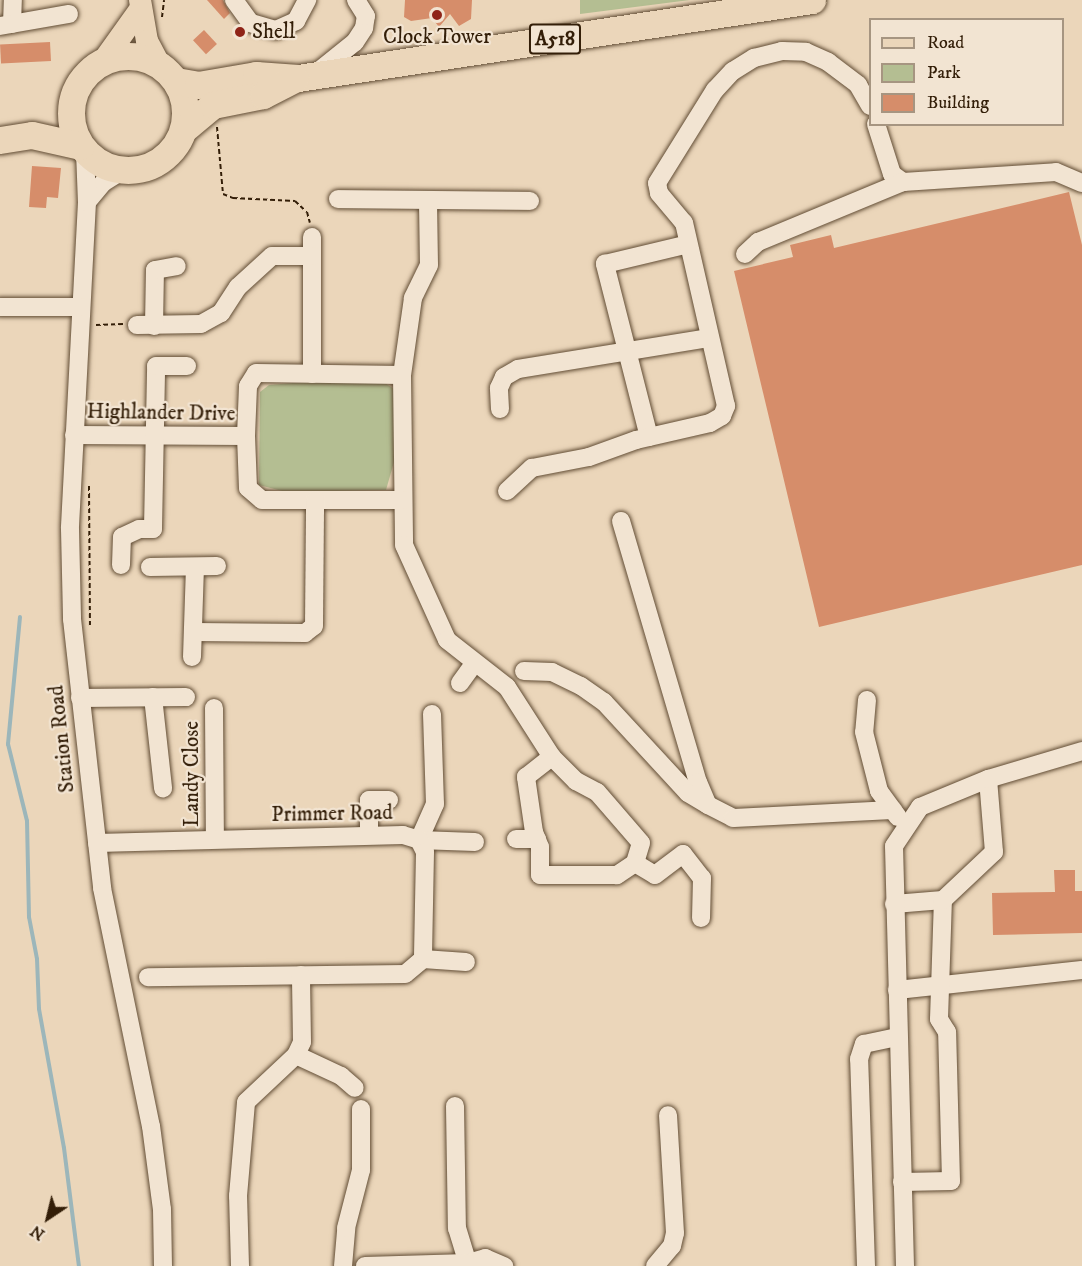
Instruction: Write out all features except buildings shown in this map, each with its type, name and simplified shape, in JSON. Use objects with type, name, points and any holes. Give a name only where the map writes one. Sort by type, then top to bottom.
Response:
[{"type":"highway","name":"A518","points":[[168,73],[198,85],[256,75],[306,76],[812,0]]},
{"type":"highway","points":[[0,140],[32,135],[83,148],[124,176],[153,164],[185,138],[184,105],[168,73],[142,57],[123,56],[104,60],[78,83],[72,99],[70,116],[83,148]]},
{"type":"highway","name":"A518","points":[[185,138],[213,105],[263,94],[306,76]]},
{"type":"highway","points":[[32,135],[72,99]]},
{"type":"main road","points":[[104,60],[140,5]]},
{"type":"main road","points":[[140,5],[147,41],[168,73]]},
{"type":"street","points":[[13,0],[6,25],[69,14]]},
{"type":"street","points":[[234,0],[251,22],[276,30],[296,21],[308,0]]},
{"type":"street","points":[[306,76],[354,42],[364,28],[366,16],[356,0]]},
{"type":"street","points":[[507,491],[517,477],[532,468],[589,457],[649,437],[710,423],[722,416],[726,406],[684,223],[659,193],[657,183],[715,90],[733,71],[754,58],[782,51],[806,52],[828,62],[858,85],[869,104]]},
{"type":"street","points":[[877,126],[889,167],[903,182]]},
{"type":"street","name":"Station Road","points":[[83,148],[87,202],[70,554],[80,698],[104,902],[151,1126],[162,1209],[163,1266]]},
{"type":"street","points":[[745,254],[758,242],[903,182],[1056,172],[1082,183]]},
{"type":"street","points":[[87,202],[104,182],[124,176]]},
{"type":"street","points":[[338,199],[406,202],[530,201]]},
{"type":"street","points":[[428,202],[429,265],[413,298],[402,375],[404,545],[447,640],[474,664],[507,687],[552,757],[576,781],[597,792],[641,843],[635,863],[617,875],[540,875],[537,839],[526,777],[552,757]]},
{"type":"street","points":[[312,237],[312,374]]},
{"type":"street","points":[[649,437],[605,264],[688,244]]},
{"type":"street","points":[[177,266],[155,270],[155,296],[145,326],[201,324],[221,313],[244,280],[272,256],[312,256]]},
{"type":"street","points":[[0,307],[81,307]]},
{"type":"street","points":[[500,409],[499,388],[504,377],[518,369],[626,349],[710,338]]},
{"type":"street","points":[[122,565],[122,537],[139,529],[153,529],[156,366],[186,366]]},
{"type":"street","name":"Highlander Drive","points":[[402,375],[256,373],[248,386],[246,436],[248,488],[262,500],[403,500]]},
{"type":"street","name":"Highlander Drive","points":[[75,435],[246,436]]},
{"type":"street","points":[[193,632],[305,633],[314,626],[315,500]]},
{"type":"street","points":[[621,521],[691,760],[708,805]]},
{"type":"street","points":[[150,567],[217,566]]},
{"type":"street","points":[[192,657],[195,567]]},
{"type":"street","points":[[460,683],[474,664]]},
{"type":"street","points":[[524,671],[552,672],[589,691],[688,793],[733,818],[893,810]]},
{"type":"street","points":[[153,697],[164,788]]},
{"type":"street","points":[[80,698],[186,697]]},
{"type":"street","points":[[867,700],[864,732],[879,791],[905,825]]},
{"type":"street","name":"Landy Close","points":[[214,708],[215,839]]},
{"type":"street","points":[[432,714],[435,804],[419,840],[475,842]]},
{"type":"street","points":[[905,1266],[894,846],[905,825],[920,807],[988,779],[1082,751]]},
{"type":"street","points":[[894,903],[943,900],[994,852],[988,779]]},
{"type":"street","points":[[369,835],[369,800],[389,800]]},
{"type":"street","name":"Primmer Road","points":[[97,843],[369,835],[403,835],[419,840],[425,852],[423,959]]},
{"type":"street","points":[[516,839],[537,839]]},
{"type":"street","points":[[635,863],[655,875],[683,854],[702,878],[701,918]]},
{"type":"street","points":[[902,1182],[951,1181],[947,1032],[939,1019],[943,900]]},
{"type":"street","points":[[148,977],[405,974],[423,959],[466,962]]},
{"type":"street","points":[[897,990],[1082,970]]},
{"type":"street","points":[[240,1266],[238,1196],[246,1102],[296,1055],[303,1027],[302,975]]},
{"type":"street","points":[[866,1266],[859,1059],[864,1044],[898,1036]]},
{"type":"street","points":[[296,1055],[341,1076],[355,1088]]},
{"type":"street","points":[[455,1106],[457,1228],[468,1264]]},
{"type":"street","points":[[343,1266],[346,1228],[361,1170],[361,1109]]},
{"type":"street","points":[[655,1266],[672,1246],[675,1233],[668,1115]]},
{"type":"street","points":[[365,1266],[468,1264],[485,1258],[504,1266]]},
{"type":"path","points":[[162,22],[164,0]]},
{"type":"path","points":[[217,126],[223,194],[233,198],[295,201],[307,212],[312,237]]},
{"type":"path","points":[[124,176],[158,176],[174,165],[185,138]]},
{"type":"path","points":[[93,336],[93,325],[145,326]]},
{"type":"path","points":[[89,476],[90,634]]},
{"type":"green space","points":[[580,0],[690,0],[580,14]]},
{"type":"green space","points":[[304,382],[385,383],[394,389],[394,462],[386,490],[286,492],[259,485],[260,392],[269,385]]},
{"type":"waterway","points":[[20,617],[8,744],[27,821],[29,917],[37,959],[39,1009],[64,1148],[79,1266]]},
{"type":"place","name":"Clock Tower","points":[[437,15]]},
{"type":"place","name":"Shell","points":[[240,32]]}]
